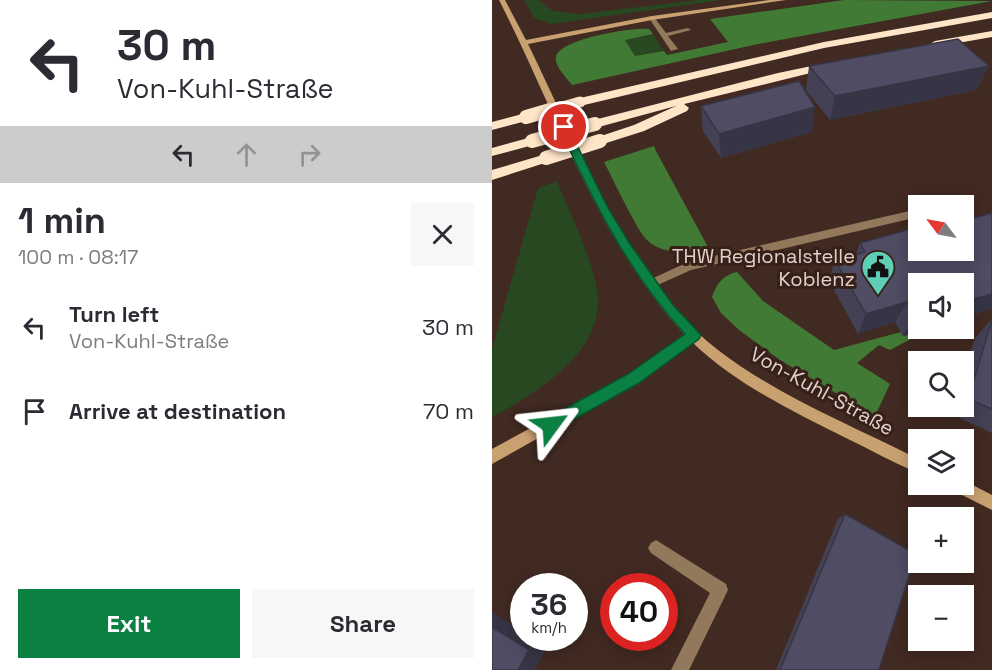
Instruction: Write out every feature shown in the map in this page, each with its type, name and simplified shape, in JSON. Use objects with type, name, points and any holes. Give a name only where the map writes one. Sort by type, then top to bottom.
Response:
[{"type":"highway","points":[[492,126],[580,102],[824,45],[992,15]]},
{"type":"highway","points":[[921,46],[992,34]]},
{"type":"highway","points":[[492,152],[714,92],[843,62]]},
{"type":"highway","points":[[492,175],[649,124],[714,92]]},
{"type":"street","name":"Von-Kuhl-Straße","points":[[502,0],[602,209],[625,248],[669,308],[715,354],[771,392],[908,461]]},
{"type":"street","points":[[524,43],[652,18],[783,0]]},
{"type":"street","points":[[652,18],[674,49]]},
{"type":"street","points":[[664,35],[688,30]]},
{"type":"street","points":[[651,284],[688,266],[908,215]]},
{"type":"street","points":[[492,457],[634,378],[694,335]]},
{"type":"street","points":[[974,494],[992,503]]},
{"type":"street","points":[[656,548],[720,590],[680,670]]},
{"type":"green space","points":[[524,0],[539,0],[553,11],[579,14],[700,0],[722,0],[551,24],[534,18]]},
{"type":"green space","points":[[844,0],[992,1],[758,44],[572,85],[556,60],[560,51],[583,40],[613,32],[641,29],[649,29],[653,34],[625,40],[635,56],[664,51],[667,55],[728,42],[710,19]]},
{"type":"green space","points":[[653,34],[664,51],[635,56],[625,40]]},
{"type":"green space","points":[[654,146],[709,249],[676,252],[653,245],[643,235],[631,215],[604,162]]},
{"type":"green space","points":[[557,181],[593,270],[598,299],[596,319],[577,355],[562,370],[527,397],[492,417],[492,349],[538,188]]},
{"type":"green space","points":[[737,272],[763,301],[834,350],[901,332],[904,336],[908,335],[908,339],[911,339],[890,350],[879,345],[857,363],[890,384],[875,416],[780,360],[739,330],[721,313],[712,297],[718,284],[732,273]]},
{"type":"building","points":[[958,39],[989,66],[835,96],[809,66]]},
{"type":"building","points":[[799,81],[815,107],[719,134],[701,106]]},
{"type":"building","points":[[992,213],[992,294],[974,299],[974,273],[908,273],[908,304],[907,302],[866,314],[835,260],[865,252],[860,243],[908,230],[908,261],[974,261],[974,218]]},
{"type":"building","points":[[992,320],[992,409],[974,402],[974,379]]},
{"type":"building","points":[[845,514],[908,549],[908,573],[910,573],[879,670],[780,670]]},
{"type":"building","points":[[492,627],[510,638],[510,651],[528,651],[518,670],[492,670]]},
{"type":"place","name":"THW Regionalstelle Koblenz","points":[[878,296]]},
{"type":"route","points":[[551,425],[634,378],[671,354],[694,335],[669,308],[625,248],[602,209],[564,127]]}]
